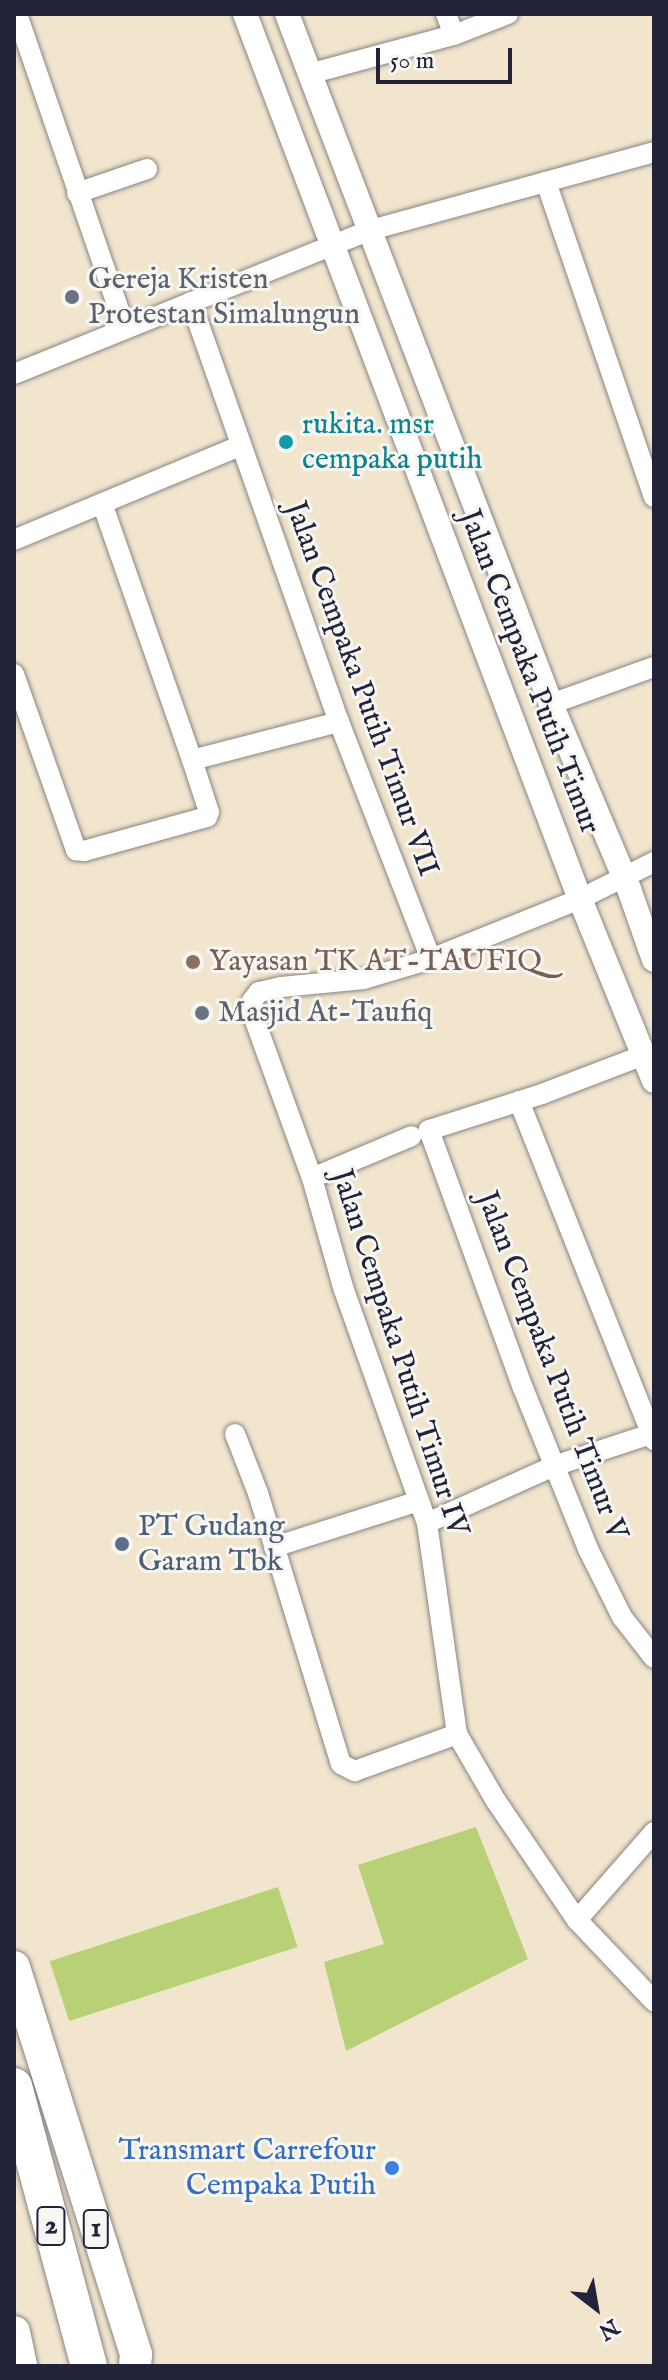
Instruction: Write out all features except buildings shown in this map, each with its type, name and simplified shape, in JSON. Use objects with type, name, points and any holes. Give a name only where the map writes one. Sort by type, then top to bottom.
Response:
[{"type":"highway","name":"1","points":[[14,1967],[138,2362]]},
{"type":"highway","name":"2","points":[[14,2086],[89,2366]]},
{"type":"highway","name":"1","points":[[55,2104],[45,2129],[104,2366]]},
{"type":"highway","name":"2","points":[[14,2178],[63,2366]]},
{"type":"highway","points":[[14,2333],[23,2366]]},
{"type":"street","points":[[17,14],[125,327]]},
{"type":"street","name":"Jalan Cempaka Putih Timur","points":[[245,14],[338,242],[654,1081]]},
{"type":"street","points":[[287,14],[618,880],[654,960]]},
{"type":"street","points":[[446,14],[454,35]]},
{"type":"street","points":[[309,74],[454,35],[508,14]]},
{"type":"street","points":[[14,374],[368,231],[654,152]]},
{"type":"street","points":[[77,193],[147,169]]},
{"type":"street","points":[[546,182],[654,497]]},
{"type":"street","name":"Jalan Cempaka Putih Timur VII","points":[[191,302],[339,722],[431,959]]},
{"type":"street","points":[[14,540],[240,446]]},
{"type":"street","points":[[14,674],[76,850],[84,851],[203,820],[209,812],[102,503]]},
{"type":"street","points":[[551,704],[654,667]]},
{"type":"street","points":[[192,760],[339,722]]},
{"type":"street","points":[[431,959],[583,897],[654,862]]},
{"type":"street","name":"Jalan Cempaka Putih Timur IV","points":[[431,959],[364,979],[259,992],[252,1001],[254,1018],[312,1178],[344,1290],[427,1523],[457,1734],[496,1801],[577,1920],[654,2001]]},
{"type":"street","points":[[312,1178],[421,1133],[644,1055]]},
{"type":"street","points":[[427,1523],[554,1466],[653,1436],[519,1101]]},
{"type":"street","name":"Jalan Cempaka Putih Timur V","points":[[421,1133],[608,1594],[654,1658]]},
{"type":"street","points":[[235,1434],[274,1547],[341,1764],[355,1771],[457,1734]]},
{"type":"street","points":[[274,1547],[419,1501]]},
{"type":"street","points":[[577,1920],[654,1832]]},
{"type":"green space","points":[[476,1827],[528,1959],[346,2051],[324,1962],[384,1944],[358,1865]]},
{"type":"green space","points":[[278,1887],[297,1947],[69,2021],[50,1961]]},
{"type":"place","name":"Gereja Kristen Protestan Simalungun","points":[[72,297]]},
{"type":"place","name":"rukita. msr cempaka putih","points":[[286,442]]},
{"type":"place","name":"Yayasan TK AT-TAUFIQ","points":[[193,962]]},
{"type":"place","name":"Masjid At-Taufiq","points":[[202,1013]]},
{"type":"place","name":"PT Gudang Garam Tbk","points":[[122,1544]]},
{"type":"place","name":"Transmart Carrefour Cempaka Putih","points":[[392,2168]]}]
